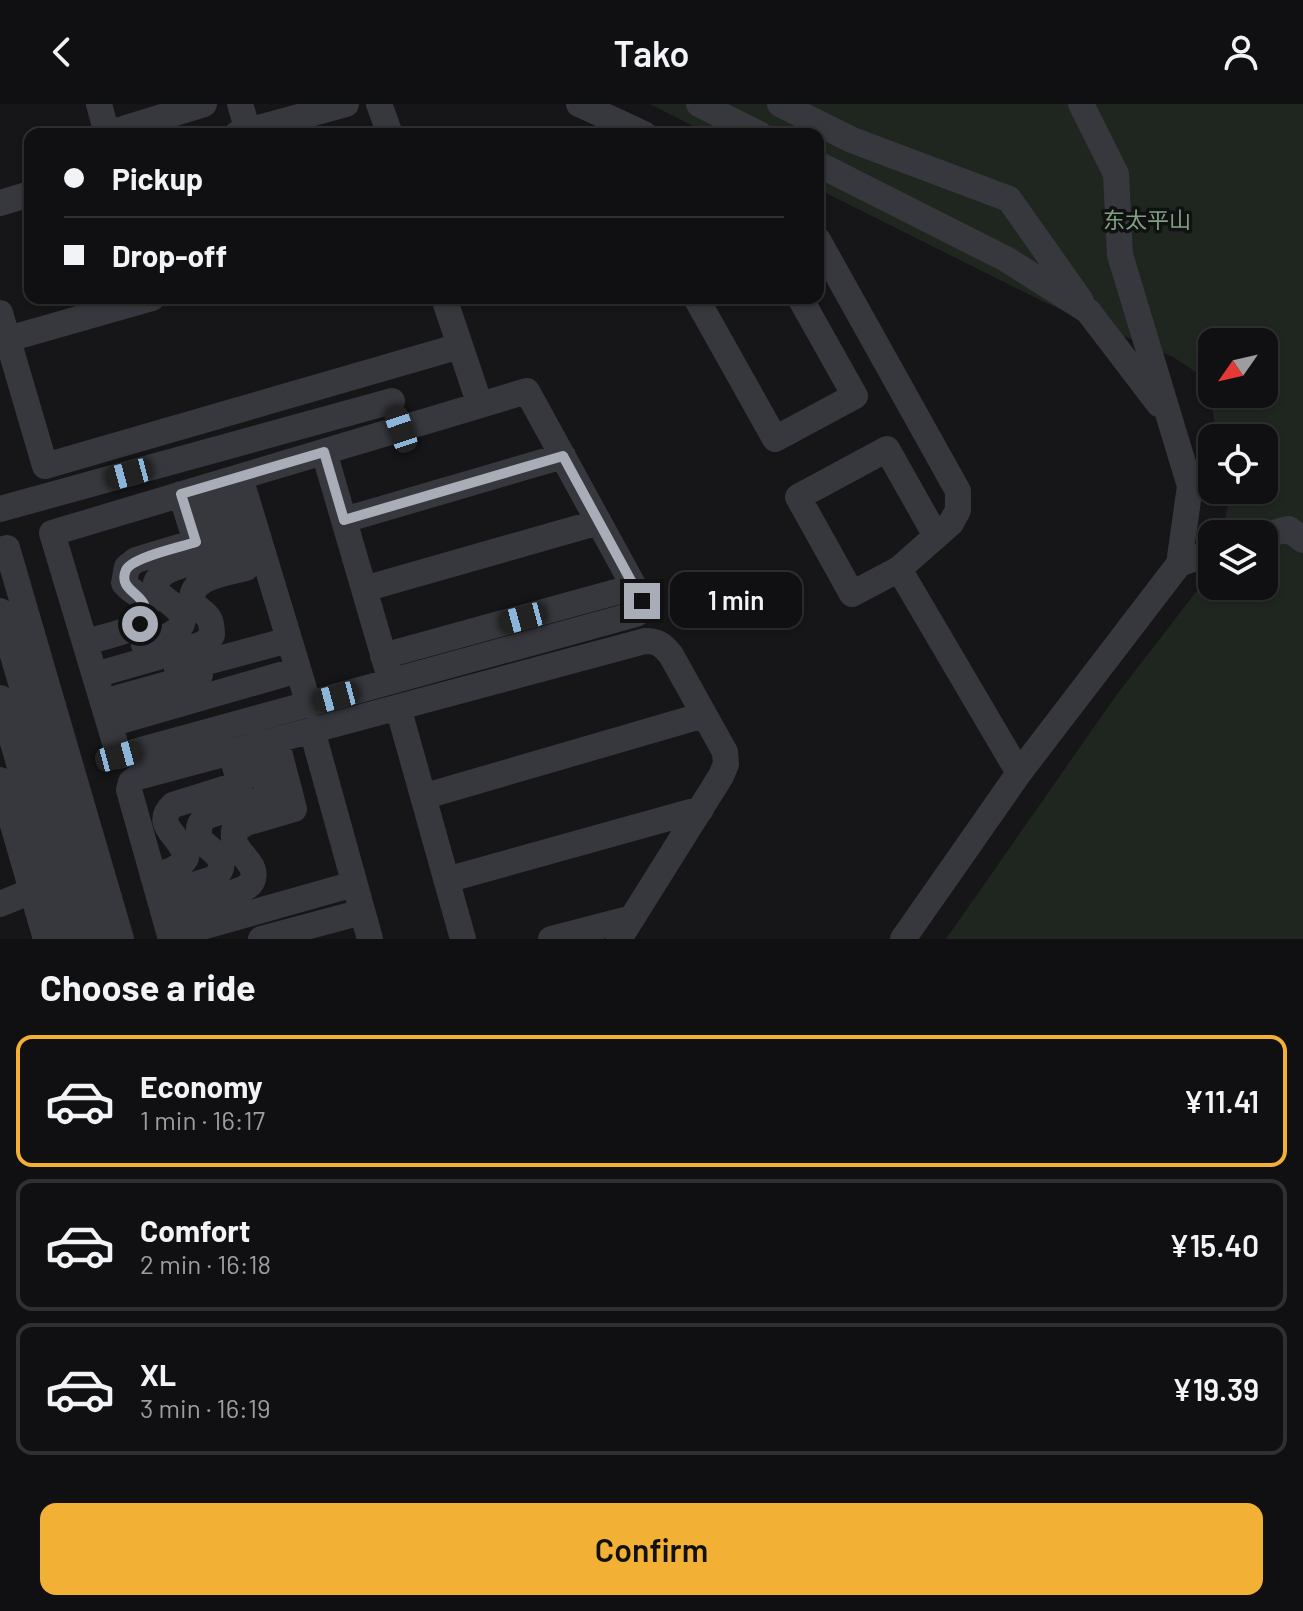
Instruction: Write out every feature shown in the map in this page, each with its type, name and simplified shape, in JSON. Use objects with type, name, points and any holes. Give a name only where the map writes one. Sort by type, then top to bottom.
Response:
[{"type":"street","points":[[99,104],[105,128]]},
{"type":"street","points":[[126,128],[204,104]]},
{"type":"street","points":[[240,104],[243,128]]},
{"type":"street","points":[[258,128],[346,104]]},
{"type":"street","points":[[379,104],[388,128]]},
{"type":"street","points":[[577,104],[588,128]]},
{"type":"street","points":[[577,104],[631,128]]},
{"type":"street","points":[[699,104],[747,128]]},
{"type":"street","points":[[780,104],[852,140],[1009,199],[1088,311],[1167,413]]},
{"type":"street","points":[[903,939],[1019,773],[1179,564],[1190,486],[1120,255],[1116,174],[1081,104]]},
{"type":"street","points":[[824,167],[1006,259],[1088,311]]},
{"type":"street","points":[[0,203],[24,196]]},
{"type":"street","points":[[824,251],[958,491],[958,510],[951,523],[899,569],[852,594],[798,497],[887,449],[936,536]]},
{"type":"street","points":[[8,339],[131,304]]},
{"type":"street","points":[[446,304],[480,405]]},
{"type":"street","points":[[699,304],[775,439],[855,396],[803,304]]},
{"type":"street","points":[[814,324],[854,304]]},
{"type":"street","points":[[0,313],[45,466],[460,346]]},
{"type":"street","points":[[383,369],[401,429]]},
{"type":"street","points":[[300,677],[119,756],[52,533],[527,391],[642,601],[636,614],[395,695]]},
{"type":"street","points":[[0,509],[392,401]]},
{"type":"street","points":[[324,452],[463,939]]},
{"type":"street","points":[[344,520],[563,456]]},
{"type":"street","points":[[211,485],[300,677],[361,918]]},
{"type":"street","points":[[100,693],[208,641],[212,635],[205,611],[193,604],[191,597],[194,589],[200,582],[246,568],[211,485]]},
{"type":"street","points":[[100,693],[176,633],[181,624],[178,609],[157,591],[156,583],[162,575],[219,555],[211,485]]},
{"type":"street","points":[[100,693],[132,628],[145,617],[142,600],[124,583],[127,567],[136,560],[196,542],[211,485]]},
{"type":"street","points":[[364,589],[599,522]]},
{"type":"street","points":[[1278,532],[1289,529],[1303,540]]},
{"type":"street","points":[[0,550],[7,548],[121,939]]},
{"type":"street","points":[[1179,564],[1198,557]]},
{"type":"street","points":[[899,569],[1019,773]]},
{"type":"street","points":[[383,656],[634,587]]},
{"type":"street","points":[[0,611],[96,939]]},
{"type":"street","points":[[100,693],[300,677],[395,695],[656,641],[671,655],[725,752],[726,764],[626,928],[551,939]]},
{"type":"street","points":[[156,886],[186,858],[181,843],[167,828],[164,820],[166,812],[173,805],[240,784],[254,746],[300,677]]},
{"type":"street","points":[[0,698],[70,939]]},
{"type":"street","points":[[436,793],[704,715]]},
{"type":"street","points":[[156,886],[213,879],[219,873],[222,864],[219,855],[200,840],[200,822],[207,816],[269,797],[254,746]]},
{"type":"street","points":[[174,936],[156,886],[129,790],[131,782],[138,777],[254,746]]},
{"type":"street","points":[[174,936],[181,909],[238,890],[249,885],[253,879],[250,863],[235,846],[234,831],[246,823],[294,809],[254,746]]},
{"type":"street","points":[[0,780],[46,939]]},
{"type":"street","points":[[457,877],[701,809]]},
{"type":"street","points":[[0,904],[32,891]]},
{"type":"street","points":[[174,936],[361,918]]},
{"type":"street","points":[[210,939],[361,918]]},
{"type":"street","points":[[261,939],[361,918]]},
{"type":"street","points":[[305,939],[361,918]]},
{"type":"green space","name":"东太平山","points":[[650,104],[1303,104],[1303,939],[946,939],[1115,697],[1198,589],[1198,600],[1278,600],[1278,520],[1224,520],[1228,504],[1278,504],[1278,424],[1215,424],[1212,408],[1278,408],[1278,328],[1198,328],[1198,373],[1173,357],[1046,303],[824,192],[824,128],[697,128]]},
{"type":"route","points":[[140,624],[145,617],[142,600],[129,590],[124,583],[124,575],[127,567],[136,560],[196,542],[181,494],[324,452],[344,520],[563,456],[642,601]]}]
